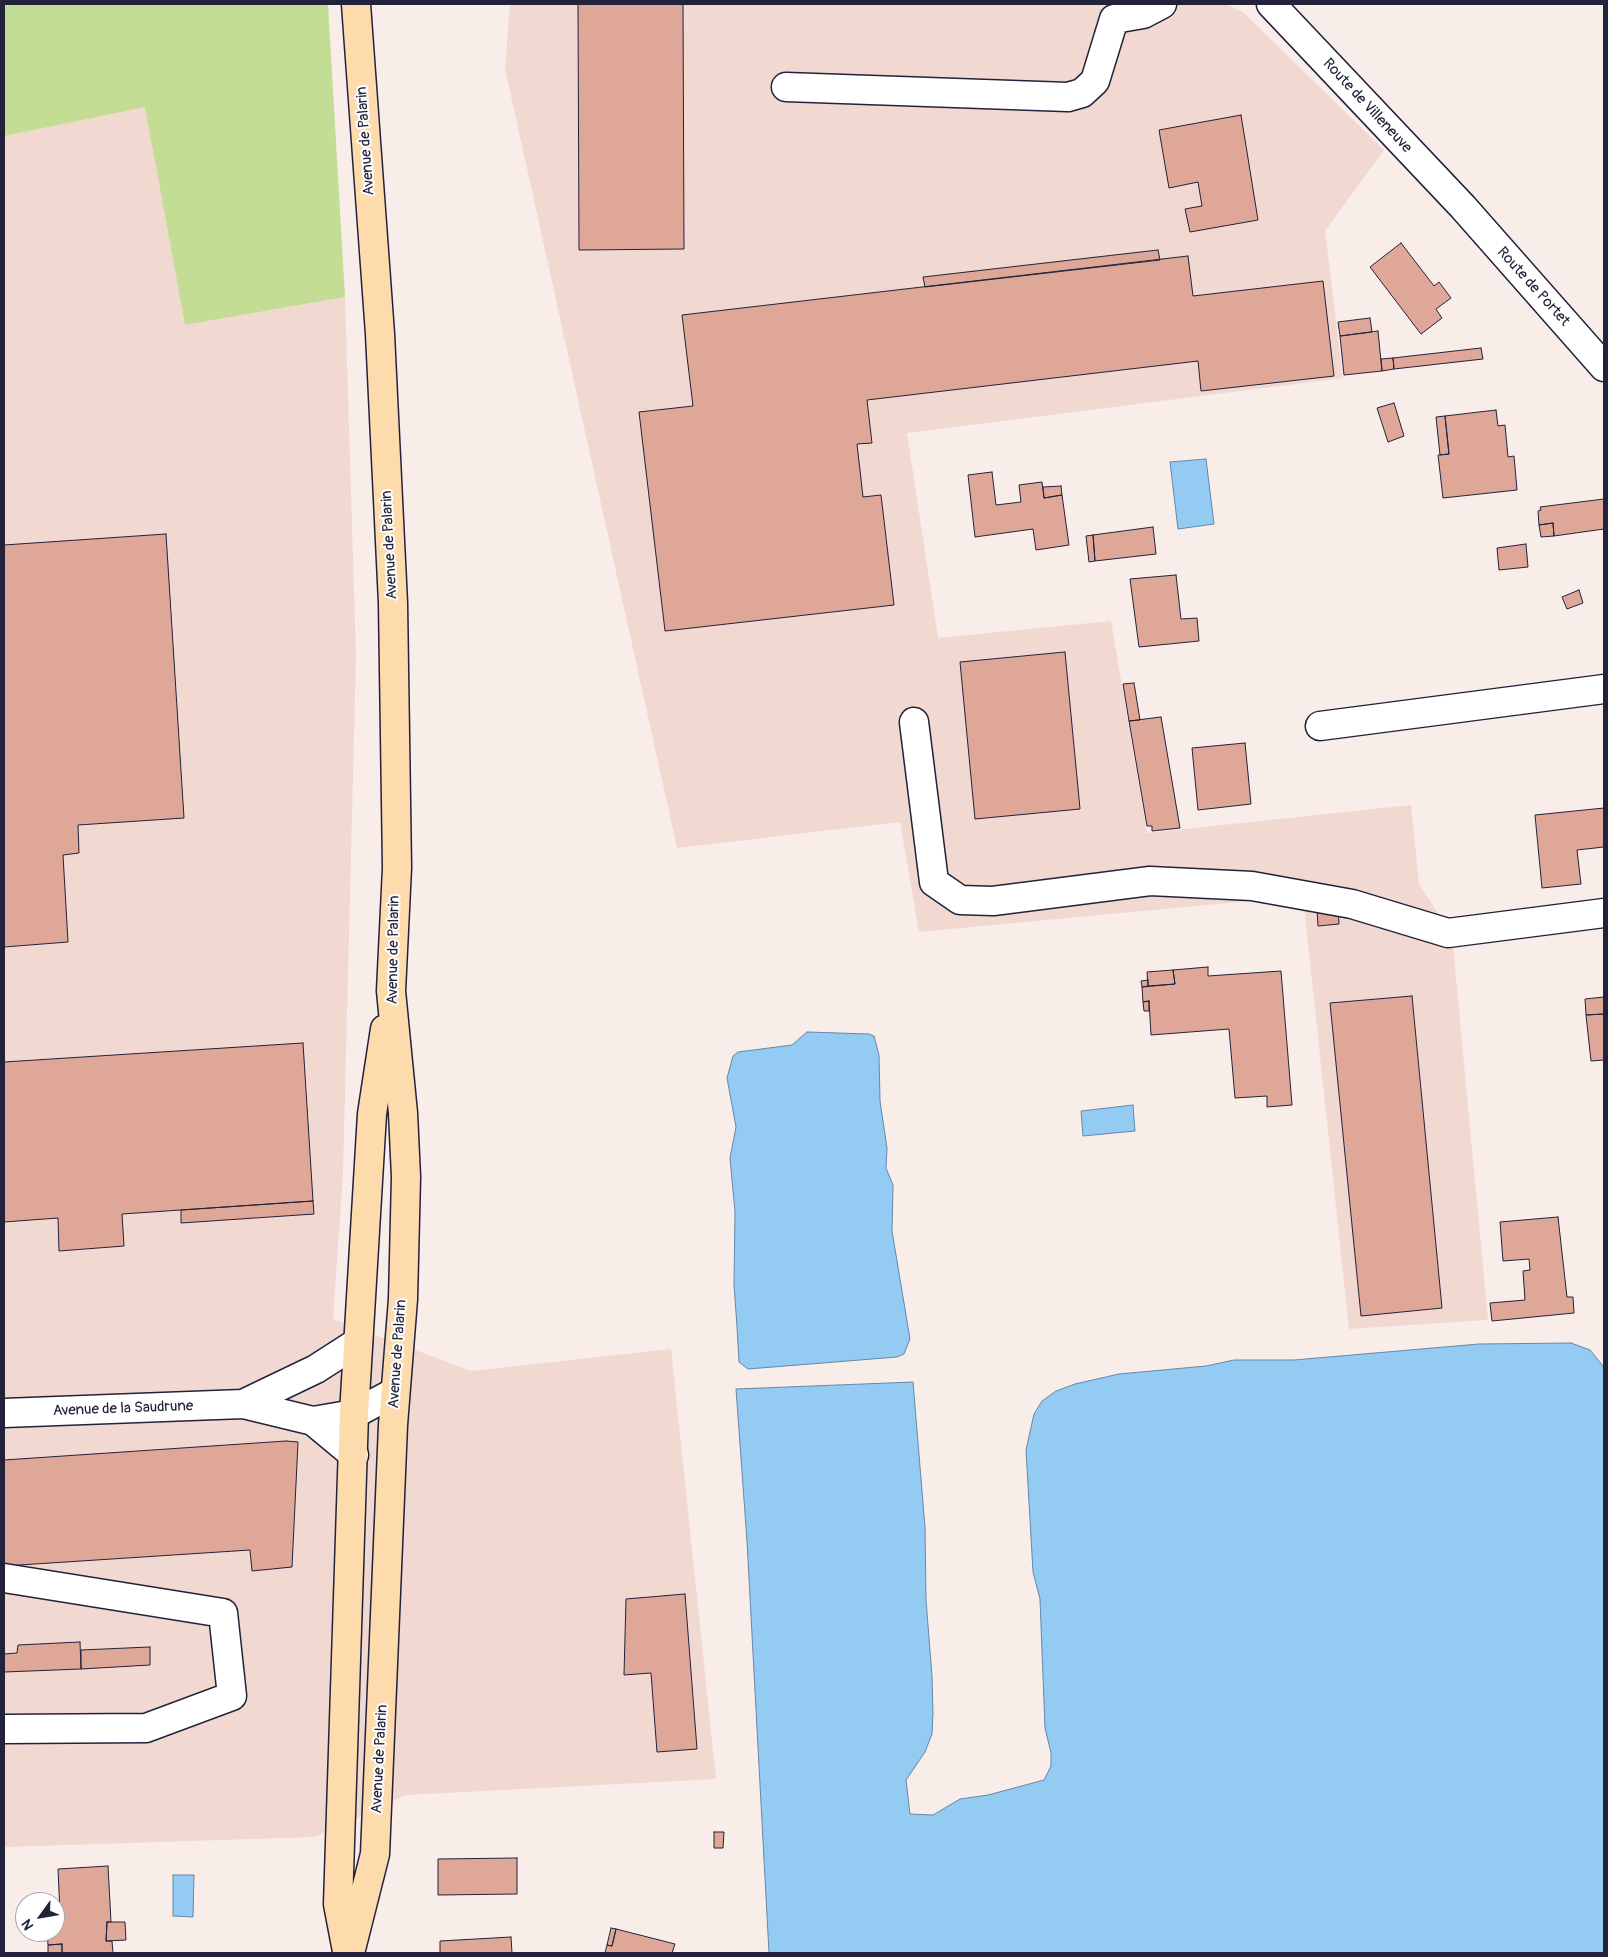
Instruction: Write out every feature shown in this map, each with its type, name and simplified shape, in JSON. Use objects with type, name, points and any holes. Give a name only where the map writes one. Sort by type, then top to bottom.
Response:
[{"type":"main road","name":"Avenue de Palarin","points":[[348,1953],[375,1854],[393,1425],[370,1400],[358,1342],[372,1114],[391,991],[397,868],[393,603],[380,334],[356,4]]},
{"type":"main road","name":"Avenue de Palarin","points":[[348,1953],[338,1904],[354,1455],[403,1299],[406,1177],[403,1113],[391,991]]},
{"type":"street","points":[[786,87],[1068,97],[1082,93],[1095,81],[1107,12],[1143,14],[1162,4]]},
{"type":"street","name":"Route de Villeneuve","points":[[1272,4],[1463,207]]},
{"type":"street","name":"Route de Portet","points":[[1463,207],[1604,367]]},
{"type":"street","points":[[1320,726],[1604,689]]},
{"type":"street","points":[[914,722],[934,882],[960,900],[993,901],[1150,881],[1252,886],[1352,904],[1448,933],[1604,913]]},
{"type":"street","name":"Avenue de la Saudrune","points":[[243,1404],[316,1369],[358,1342]]},
{"type":"street","points":[[316,1369],[370,1400]]},
{"type":"street","name":"Avenue de la Saudrune","points":[[313,1421],[370,1400]]},
{"type":"street","name":"Avenue de la Saudrune","points":[[4,1413],[243,1404],[313,1421],[354,1455]]},
{"type":"street","points":[[4,1578],[223,1613],[232,1696],[146,1728],[4,1729]]},
{"type":"shaded area","points":[[510,4],[1226,4],[1244,13],[1384,150],[1325,231],[1343,378],[907,433],[938,638],[1111,621],[1147,833],[1411,805],[1419,884],[1452,935],[1488,1320],[1349,1329],[1303,896],[919,932],[900,822],[677,848],[505,69]]},
{"type":"shaded area","points":[[145,106],[185,325],[345,297],[356,656],[343,1172],[333,1319],[471,1371],[671,1349],[716,1779],[406,1795],[315,1837],[4,1847],[4,136]]},
{"type":"green space","points":[[4,4],[328,4],[345,297],[185,325],[145,107],[4,136]]},
{"type":"water","points":[[1206,459],[1214,524],[1178,529],[1170,462]]},
{"type":"water","points":[[807,1032],[869,1034],[874,1036],[879,1055],[880,1101],[887,1148],[886,1168],[893,1185],[892,1231],[910,1339],[904,1354],[897,1357],[748,1369],[739,1362],[734,1284],[735,1212],[730,1158],[736,1127],[727,1078],[733,1056],[738,1052],[792,1045]]},
{"type":"water","points":[[1133,1105],[1135,1131],[1083,1136],[1081,1111]]},
{"type":"water","points":[[1571,1343],[1590,1350],[1603,1366],[1604,1374],[1604,1953],[769,1953],[747,1541],[736,1389],[913,1382],[925,1527],[926,1600],[933,1713],[932,1734],[925,1752],[906,1780],[910,1814],[933,1815],[960,1799],[988,1795],[1044,1780],[1051,1766],[1051,1753],[1045,1728],[1040,1599],[1033,1572],[1026,1450],[1034,1414],[1042,1401],[1056,1391],[1075,1384],[1119,1374],[1206,1366],[1234,1360],[1294,1360],[1479,1344]]},
{"type":"water","points":[[173,1875],[194,1875],[193,1917],[173,1916]]},
{"type":"building","points":[[578,4],[683,4],[684,249],[579,250]]},
{"type":"building","points":[[1241,115],[1258,220],[1190,232],[1185,209],[1202,206],[1198,182],[1169,188],[1159,130]]},
{"type":"building","points":[[1401,243],[1434,286],[1439,282],[1451,298],[1436,309],[1442,318],[1421,334],[1370,267]]},
{"type":"building","points":[[1158,250],[1160,260],[925,287],[923,277]]},
{"type":"building","points":[[1188,256],[1193,296],[1323,281],[1334,376],[1201,391],[1198,361],[867,400],[872,443],[857,444],[863,497],[881,495],[894,605],[665,631],[639,412],[693,406],[682,315]]},
{"type":"building","points":[[1370,318],[1372,332],[1340,336],[1338,322]]},
{"type":"building","points":[[1378,331],[1382,371],[1344,375],[1340,336]]},
{"type":"building","points":[[1481,348],[1483,359],[1394,369],[1393,358]]},
{"type":"building","points":[[1393,358],[1394,369],[1382,371],[1381,359]]},
{"type":"building","points":[[1394,403],[1404,436],[1388,442],[1377,408]]},
{"type":"building","points":[[1496,410],[1498,426],[1505,425],[1508,457],[1514,456],[1517,490],[1443,498],[1438,455],[1449,454],[1445,416]]},
{"type":"building","points":[[1445,416],[1449,454],[1440,455],[1436,417]]},
{"type":"building","points":[[992,472],[996,505],[1021,502],[1019,485],[1042,482],[1044,498],[1062,495],[1069,545],[1036,550],[1033,529],[975,537],[968,475]]},
{"type":"building","points":[[1061,486],[1062,495],[1044,498],[1043,487]]},
{"type":"building","points":[[1604,499],[1604,529],[1554,536],[1553,523],[1539,525],[1538,511],[1541,510],[1540,507]]},
{"type":"building","points":[[1553,523],[1554,536],[1541,537],[1539,525]]},
{"type":"building","points":[[1153,527],[1156,554],[1095,561],[1093,535]]},
{"type":"building","points":[[166,534],[184,818],[78,825],[79,853],[63,855],[68,942],[4,947],[4,545]]},
{"type":"building","points":[[1093,535],[1095,561],[1089,562],[1086,536]]},
{"type":"building","points":[[1526,544],[1528,567],[1499,570],[1497,548]]},
{"type":"building","points":[[1176,575],[1181,619],[1197,618],[1199,641],[1139,647],[1130,579]]},
{"type":"building","points":[[1579,590],[1583,603],[1567,609],[1562,597]]},
{"type":"building","points":[[1065,652],[1080,809],[975,819],[960,662]]},
{"type":"building","points":[[1134,683],[1140,720],[1129,721],[1123,684]]},
{"type":"building","points":[[1161,717],[1180,828],[1152,831],[1152,826],[1147,826],[1129,721]]},
{"type":"building","points":[[1245,743],[1251,804],[1198,810],[1192,748]]},
{"type":"building","points":[[1604,808],[1604,847],[1577,850],[1581,884],[1542,888],[1535,815]]},
{"type":"building","points":[[1338,906],[1339,924],[1318,926],[1317,909]]},
{"type":"building","points":[[1208,967],[1208,976],[1281,971],[1292,1105],[1267,1107],[1267,1096],[1235,1098],[1229,1029],[1151,1035],[1149,1001],[1143,1002],[1142,987],[1175,984],[1173,970]]},
{"type":"building","points":[[1173,970],[1175,984],[1148,986],[1147,972]]},
{"type":"building","points":[[1148,980],[1148,986],[1142,987],[1141,981]]},
{"type":"building","points":[[1412,996],[1442,1308],[1361,1316],[1330,1003]]},
{"type":"building","points":[[1604,997],[1604,1014],[1586,1015],[1585,999]]},
{"type":"building","points":[[1149,1001],[1149,1011],[1144,1011],[1143,1002]]},
{"type":"building","points":[[1604,1014],[1604,1060],[1591,1061],[1586,1015]]},
{"type":"building","points":[[303,1043],[313,1201],[122,1214],[124,1246],[59,1251],[58,1218],[4,1222],[4,1062]]},
{"type":"building","points":[[313,1201],[314,1214],[181,1223],[181,1210]]},
{"type":"building","points":[[1558,1217],[1567,1297],[1573,1297],[1574,1313],[1492,1321],[1490,1303],[1525,1300],[1523,1271],[1530,1270],[1529,1259],[1503,1261],[1500,1222]]},
{"type":"building","points":[[286,1441],[298,1442],[292,1567],[252,1571],[250,1550],[4,1566],[4,1460]]},
{"type":"building","points":[[685,1594],[697,1749],[657,1752],[651,1673],[624,1675],[626,1599]]},
{"type":"building","points":[[80,1642],[81,1669],[4,1672],[4,1654],[17,1653],[18,1645]]},
{"type":"building","points":[[150,1647],[150,1665],[81,1669],[81,1650]]},
{"type":"building","points":[[714,1832],[724,1832],[723,1848],[714,1848]]},
{"type":"building","points":[[517,1858],[517,1894],[438,1895],[438,1859]]},
{"type":"building","points":[[108,1866],[111,1922],[107,1922],[106,1941],[112,1941],[113,1953],[62,1953],[62,1944],[48,1945],[48,1942],[65,1942],[65,1892],[59,1892],[58,1869]]},
{"type":"building","points":[[107,1922],[125,1922],[126,1940],[106,1941]]},
{"type":"building","points":[[611,1928],[616,1929],[612,1946],[607,1945]]},
{"type":"building","points":[[616,1929],[675,1944],[672,1953],[605,1953],[607,1945],[612,1946]]},
{"type":"building","points":[[511,1937],[512,1953],[440,1953],[440,1941]]},
{"type":"building","points":[[62,1944],[62,1953],[48,1953],[48,1945]]}]
